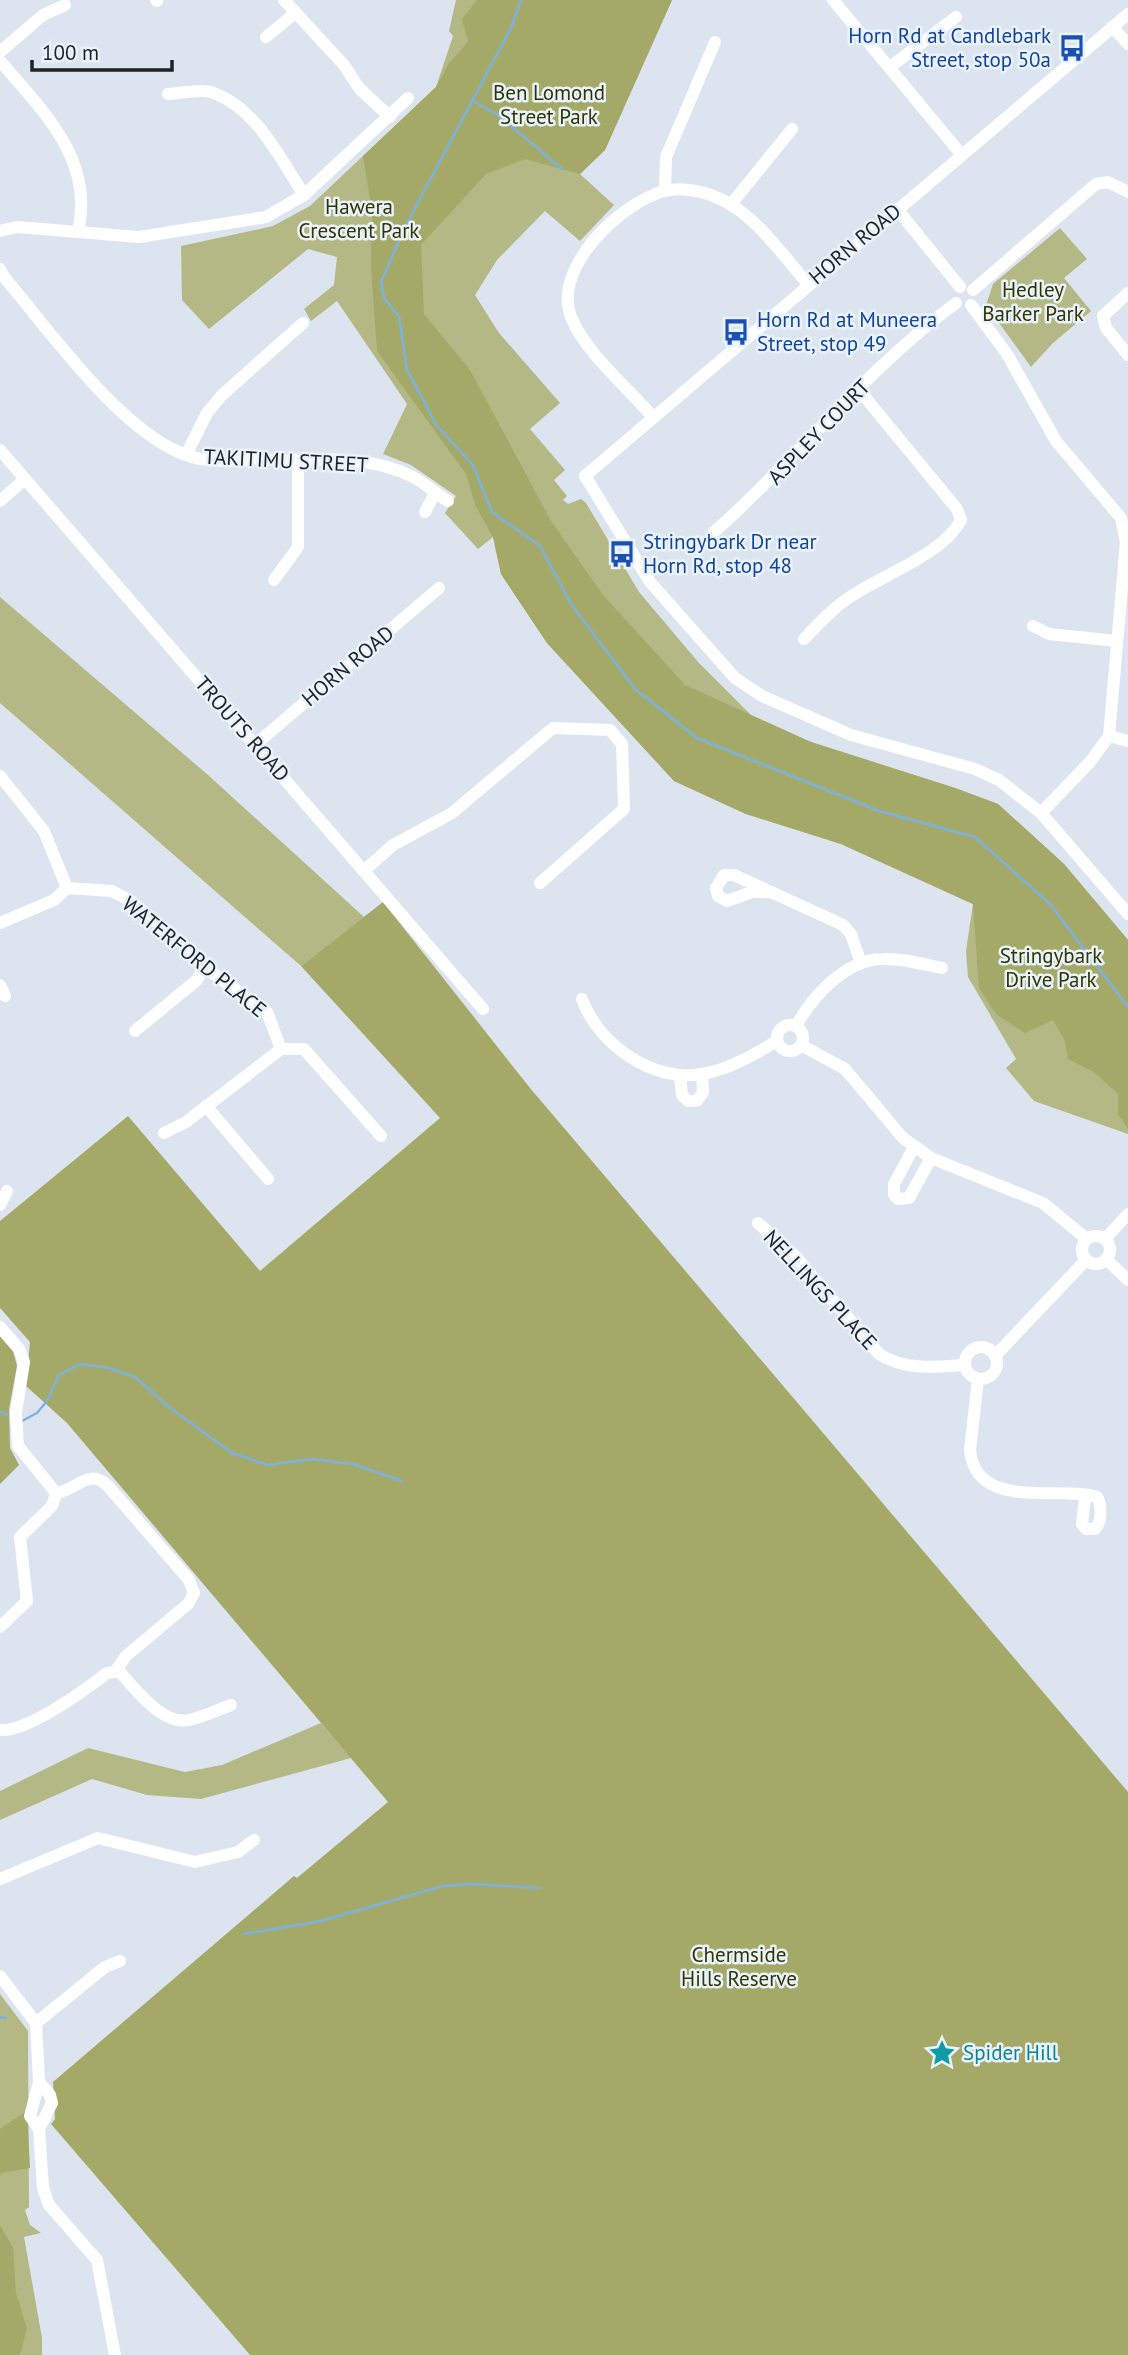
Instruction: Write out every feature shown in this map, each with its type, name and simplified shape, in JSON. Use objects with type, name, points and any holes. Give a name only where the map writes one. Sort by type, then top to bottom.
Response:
[{"type":"street","points":[[284,0],[344,65],[359,89],[390,117]]},
{"type":"street","points":[[833,0],[961,154]]},
{"type":"street","points":[[0,52],[43,15],[65,5]]},
{"type":"street","points":[[266,37],[295,13]]},
{"type":"street","name":"HORN ROAD","points":[[1041,813],[1018,792],[975,769],[851,735],[762,696],[735,678],[650,582],[584,476],[1128,14]]},
{"type":"street","points":[[890,67],[956,17]]},
{"type":"street","points":[[1112,27],[1128,44]]},
{"type":"street","points":[[665,190],[666,156],[715,42]]},
{"type":"street","points":[[0,61],[44,111],[68,147],[82,184],[78,232]]},
{"type":"street","points":[[168,94],[209,91],[234,104],[256,124],[304,195]]},
{"type":"street","points":[[0,231],[17,227],[139,237],[225,226],[266,217],[304,195],[408,98]]},
{"type":"street","points":[[732,203],[792,129]]},
{"type":"street","points":[[971,305],[964,307],[956,303],[954,294],[966,288],[1096,184],[1108,182],[1128,192]]},
{"type":"street","points":[[652,416],[579,332],[568,305],[569,282],[575,268],[592,243],[623,212],[665,190],[684,188],[732,203],[808,284]]},
{"type":"street","points":[[897,209],[975,296],[971,305]]},
{"type":"street","name":"TAKITIMU STREET","points":[[0,269],[104,393],[156,440],[186,455],[209,461],[348,460],[369,463],[414,477],[448,501]]},
{"type":"street","points":[[1128,293],[1103,316],[1106,328],[1128,355]]},
{"type":"street","name":"ASPLEY COURT","points":[[713,533],[757,495],[898,350],[956,303]]},
{"type":"street","points":[[971,305],[1007,354],[1056,441],[1124,516],[1126,542],[1110,736],[1090,762],[1041,813],[1128,914]]},
{"type":"street","points":[[186,455],[207,414],[222,395],[303,323]]},
{"type":"street","points":[[804,639],[852,595],[922,555],[950,535],[961,520],[957,509],[859,390]]},
{"type":"street","name":"TROUTS ROAD","points":[[0,450],[366,869],[483,1009]]},
{"type":"street","points":[[274,580],[298,547],[298,461]]},
{"type":"street","points":[[0,501],[25,479]]},
{"type":"street","points":[[425,512],[435,493]]},
{"type":"street","name":"HORN ROAD","points":[[256,744],[439,588]]},
{"type":"street","points":[[1033,625],[1049,634],[1117,641]]},
{"type":"street","points":[[366,869],[393,845],[452,813],[553,728],[610,730],[622,744],[624,809],[540,883]]},
{"type":"street","points":[[1110,736],[1128,741]]},
{"type":"street","points":[[0,776],[44,831],[67,888],[54,900],[0,923]]},
{"type":"street","name":"WATERFORD PLACE","points":[[67,888],[112,891],[131,901],[190,951],[204,967],[267,1012],[281,1049]]},
{"type":"street","points":[[768,892],[843,925],[851,934],[861,962]]},
{"type":"street","points":[[796,1026],[819,994],[861,962],[891,959],[942,968]]},
{"type":"street","points":[[135,1031],[197,980],[204,967]]},
{"type":"street","points":[[582,999],[594,1025],[616,1046],[653,1068],[680,1074],[702,1074],[777,1041]]},
{"type":"street","points":[[777,1041],[780,1029],[787,1025],[796,1026],[803,1036],[801,1045]]},
{"type":"street","points":[[777,1041],[788,1051],[801,1045]]},
{"type":"street","points":[[801,1045],[845,1069],[902,1138],[914,1147],[931,1158],[1043,1203],[1087,1239]]},
{"type":"street","points":[[164,1133],[206,1107],[281,1049],[303,1049],[381,1136]]},
{"type":"street","points":[[680,1074],[682,1095],[692,1101],[697,1101],[703,1092],[702,1074]]},
{"type":"street","points":[[206,1107],[268,1179]]},
{"type":"street","points":[[914,1147],[892,1190],[898,1199],[904,1199],[912,1193],[931,1158]]},
{"type":"street","points":[[0,1205],[7,1191]]},
{"type":"street","points":[[1105,1240],[1128,1214]]},
{"type":"street","name":"NELLINGS PLACE","points":[[758,1223],[796,1257],[879,1354],[891,1362],[919,1367],[965,1365],[967,1356],[979,1348],[988,1349],[995,1356]]},
{"type":"street","points":[[1098,1236],[1105,1240],[1109,1247],[1106,1259],[1097,1264],[1086,1260],[1082,1252],[1087,1239],[1098,1236]]},
{"type":"street","points":[[1106,1259],[1128,1280]]},
{"type":"street","points":[[965,1365],[969,1374],[978,1379],[992,1375],[996,1366],[995,1356],[1086,1260]]},
{"type":"street","points":[[0,1327],[19,1349],[24,1362],[16,1413],[18,1446],[56,1493]]},
{"type":"street","points":[[978,1379],[970,1450],[971,1459],[982,1475],[1006,1491],[1072,1493],[1085,1498]]},
{"type":"street","points":[[0,1730],[14,1728],[66,1704],[107,1673],[118,1670],[126,1656],[188,1604],[194,1593],[192,1586],[99,1478],[92,1477],[69,1492],[56,1493]]},
{"type":"street","points":[[0,1627],[27,1601],[20,1537],[52,1506],[56,1493]]},
{"type":"street","points":[[118,1670],[170,1718],[186,1721],[231,1705]]},
{"type":"street","points":[[0,1879],[98,1838],[195,1862],[238,1852],[254,1840]]},
{"type":"street","points":[[36,2023],[105,1967],[120,1961]]},
{"type":"street","points":[[0,1976],[36,2023],[39,2082],[50,2095],[52,2103],[39,2129],[43,2188],[49,2205],[97,2260],[115,2355]]},
{"type":"green space","points":[[456,0],[672,0],[605,150],[580,174],[614,205],[580,241],[545,211],[497,260],[475,295],[499,333],[560,403],[530,429],[565,470],[554,480],[567,496],[563,500],[568,504],[581,499],[586,503],[639,592],[699,663],[756,720],[811,742],[998,804],[1064,864],[1128,940],[1128,1134],[1034,1101],[1006,1068],[1016,1059],[968,977],[966,951],[973,904],[841,844],[746,814],[674,781],[547,643],[501,574],[493,537],[478,549],[445,513],[456,496],[411,465],[383,454],[407,404],[337,301],[311,321],[304,309],[334,285],[337,257],[308,249],[209,329],[182,300],[181,246],[273,226],[310,206],[436,87],[453,36],[449,31]]},
{"type":"green space","points":[[477,0],[672,0],[605,150],[580,174],[525,159],[486,174],[421,245],[424,314],[470,370],[551,521],[603,595],[685,685],[811,742],[998,804],[1064,864],[1128,940],[1128,1129],[1118,1114],[1118,1094],[1094,1072],[1068,1059],[1065,1041],[1053,1020],[1025,1033],[996,1014],[979,988],[973,904],[841,844],[746,814],[674,781],[547,643],[501,574],[493,537],[476,507],[466,474],[377,351],[371,267],[372,212],[363,156],[436,87],[449,63],[468,42],[462,19]]},
{"type":"green space","name":"Hedley Barker Park","points":[[1060,228],[1087,259],[1064,278],[1091,311],[1053,343],[1031,367],[986,305],[993,284]]},
{"type":"green space","points":[[0,597],[208,775],[364,917],[301,966],[0,703]]},
{"type":"green space","name":"Chermside Hills Reserve","points":[[383,902],[530,1088],[1128,1792],[1128,2355],[250,2355],[51,2124],[55,2119],[53,2082],[294,1876],[297,1878],[388,1802],[67,1423],[26,1386],[30,1342],[0,1308],[0,1221],[128,1116],[260,1271],[440,1118],[301,966]]},
{"type":"green space","points":[[0,1336],[13,1351],[17,1366],[9,1409],[10,1448],[19,1465],[0,1484]]},
{"type":"green space","points":[[321,1723],[351,1758],[201,1799],[147,1795],[92,1779],[0,1820],[0,1791],[88,1748],[185,1772],[222,1765]]},
{"type":"green space","points":[[0,1994],[28,2031],[29,2207],[25,2210],[30,2225],[41,2233],[24,2237],[42,2338],[42,2355],[0,2355]]},
{"type":"green space","points":[[27,2111],[30,2168],[1,2173],[0,2176],[0,2129]]},
{"type":"green space","points":[[0,2225],[13,2248],[16,2293],[27,2328],[20,2355],[0,2355]]},
{"type":"waterway","points":[[521,0],[511,28],[406,225],[381,282],[384,298],[399,317],[407,370],[437,426],[473,465],[492,512],[540,546],[571,604],[635,689],[697,738],[879,811],[975,837],[1050,904],[1128,1007]]},
{"type":"waterway","points":[[473,101],[498,115],[562,169]]},
{"type":"waterway","points":[[22,1421],[37,1413],[47,1401],[59,1375],[80,1364],[108,1368],[135,1377],[169,1407],[232,1453],[268,1465],[312,1459],[353,1464],[402,1481]]},
{"type":"waterway","points":[[0,1412],[7,1415]]},
{"type":"waterway","points":[[244,1934],[321,1921],[443,1886],[473,1884],[539,1888]]},
{"type":"waterway","points":[[0,2017],[6,2018]]},
{"type":"place","name":"Horn Rd at Candlebark Street, stop 50a","points":[[1072,48]]},
{"type":"place","name":"Horn Rd at Muneera Street, stop 49","points":[[736,332]]},
{"type":"place","name":"Stringybark Dr near Horn Rd, stop 48","points":[[622,554]]},
{"type":"place","name":"Spider Hill","points":[[942,2053]]},
{"type":"park label","name":"Ben Lomond Street Park","points":[[549,105]]},
{"type":"park label","name":"Hawera Crescent Park","points":[[359,219]]},
{"type":"park label","name":"Stringybark Drive Park","points":[[1051,968]]}]
